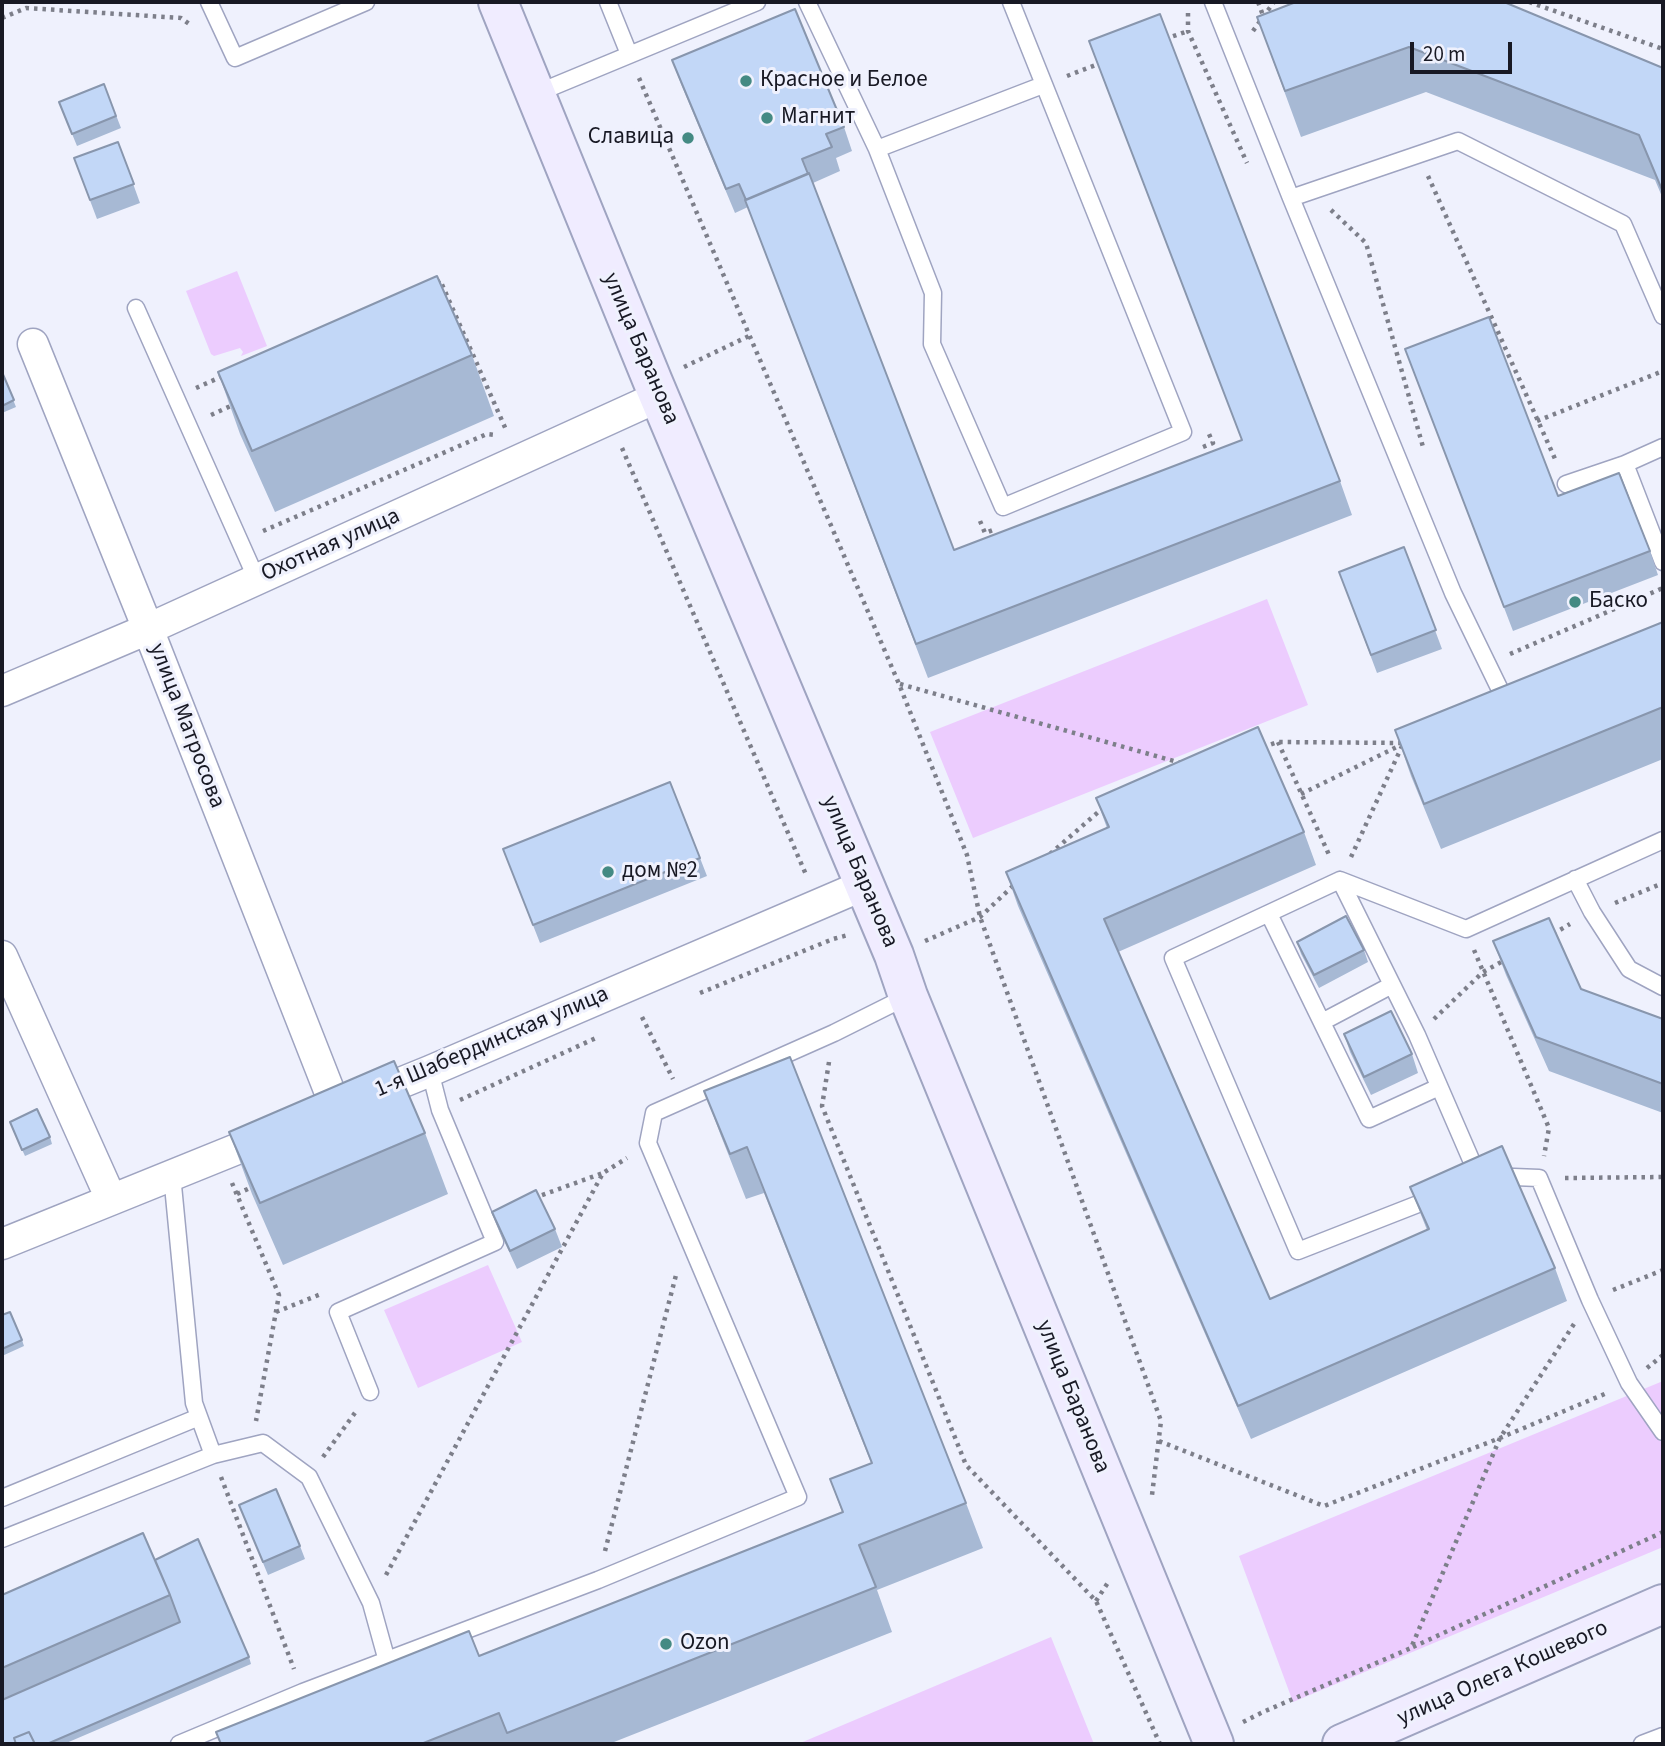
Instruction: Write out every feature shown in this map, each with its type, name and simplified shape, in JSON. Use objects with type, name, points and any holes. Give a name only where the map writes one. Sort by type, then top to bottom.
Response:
[{"type":"street","name":"улица Баранова","points":[[498,2],[894,955],[908,996],[1228,1734]]},
{"type":"street","name":"улица Матросова","points":[[33,344],[148,629],[315,1117]]},
{"type":"street","name":"Охотная улица","points":[[2,691],[148,629],[660,396]]},
{"type":"street","name":"1-я Шабердинская улица","points":[[2,1244],[430,1071],[864,885]]},
{"type":"street","points":[[2,956],[111,1199]]},
{"type":"street","name":"улица Олега Кошевого","points":[[1342,1744],[1663,1604]]},
{"type":"lane","points":[[209,2],[235,58],[366,2]]},
{"type":"lane","points":[[608,2],[629,54]]},
{"type":"lane","points":[[535,94],[757,2]]},
{"type":"lane","points":[[807,2],[877,149],[933,293],[932,344],[1003,507],[1183,432],[1011,2]]},
{"type":"lane","points":[[1213,2],[1453,593],[1504,698],[1529,687]]},
{"type":"lane","points":[[877,149],[1043,85]]},
{"type":"lane","points":[[1291,198],[1458,141],[1623,224],[1663,316]]},
{"type":"lane","points":[[136,308],[257,580]]},
{"type":"lane","points":[[1566,484],[1625,464],[1663,447]]},
{"type":"lane","points":[[1625,464],[1663,562]]},
{"type":"lane","points":[[1450,1191],[1298,1251],[1173,958],[1340,880],[1466,929],[1663,840]]},
{"type":"lane","points":[[1575,879],[1592,912],[1629,969],[1663,987]]},
{"type":"lane","points":[[1340,880],[1417,1035],[1472,1162],[1482,1179],[1539,1178],[1590,1300],[1629,1383],[1663,1432]]},
{"type":"lane","points":[[1269,914],[1368,1119],[1439,1087]]},
{"type":"lane","points":[[1322,1022],[1392,985]]},
{"type":"lane","points":[[179,1744],[303,1692],[598,1580],[798,1497],[648,1143],[654,1113],[834,1033],[908,996]]},
{"type":"lane","points":[[370,1392],[338,1312],[495,1242],[440,1110],[430,1071]]},
{"type":"lane","points":[[172,1175],[194,1403],[213,1455]]},
{"type":"lane","points":[[2,1498],[199,1417]]},
{"type":"lane","points":[[2,1539],[213,1455],[263,1443],[309,1477],[371,1603],[387,1661]]},
{"type":"lane","points":[[1642,1744],[1663,1736]]},
{"type":"path","points":[[1236,55],[1272,42],[1258,2]]},
{"type":"path","points":[[1236,55],[1274,2]]},
{"type":"path","points":[[1529,2],[1663,48]]},
{"type":"path","points":[[2,18],[26,8],[181,18],[192,26]]},
{"type":"path","points":[[1163,40],[1188,31]]},
{"type":"path","points":[[629,54],[899,684],[967,855],[980,917],[1161,1421],[1151,1504]]},
{"type":"path","points":[[1043,85],[1112,59]]},
{"type":"path","points":[[1418,154],[1566,484]]},
{"type":"path","points":[[430,285],[440,280],[510,437]]},
{"type":"path","points":[[1537,421],[1663,371]]},
{"type":"path","points":[[175,397],[224,375]]},
{"type":"path","points":[[188,425],[236,404]]},
{"type":"path","points":[[609,419],[833,939]]},
{"type":"path","points":[[1200,448],[1213,443],[1207,430]]},
{"type":"path","points":[[980,521],[985,533],[998,528]]},
{"type":"path","points":[[1487,664],[1663,588]]},
{"type":"path","points":[[899,684],[1189,765]]},
{"type":"path","points":[[1301,793],[1416,738]]},
{"type":"path","points":[[1253,751],[1278,742],[1404,744]]},
{"type":"path","points":[[1278,742],[1340,880]]},
{"type":"path","points":[[1340,880],[1404,744]]},
{"type":"path","points":[[1049,855],[1111,802]]},
{"type":"path","points":[[894,955],[980,917],[1018,882]]},
{"type":"path","points":[[1544,939],[1592,912],[1663,883]]},
{"type":"path","points":[[1466,929],[1549,1128],[1539,1178],[1663,1177]]},
{"type":"path","points":[[693,996],[833,939],[860,933]]},
{"type":"path","points":[[1417,1035],[1483,972],[1507,959]]},
{"type":"path","points":[[642,1017],[683,1099]]},
{"type":"path","points":[[834,1033],[822,1106],[966,1465],[1096,1601],[1160,1744]]},
{"type":"path","points":[[440,1110],[604,1034]]},
{"type":"path","points":[[485,1215],[603,1174],[648,1143]]},
{"type":"path","points":[[220,1155],[279,1295],[251,1446]]},
{"type":"path","points":[[371,1603],[603,1174]]},
{"type":"path","points":[[237,1194],[262,1183]]},
{"type":"path","points":[[598,1580],[687,1234]]},
{"type":"path","points":[[1411,1648],[1500,1438],[1590,1300],[1663,1270]]},
{"type":"path","points":[[276,1312],[328,1291]]},
{"type":"path","points":[[1159,1441],[1324,1506],[1500,1438],[1629,1383],[1663,1355]]},
{"type":"path","points":[[309,1477],[370,1392]]},
{"type":"path","points":[[213,1455],[303,1692]]},
{"type":"path","points":[[1228,1734],[1262,1712],[1411,1648],[1663,1532]]},
{"type":"shaded area","points":[[237,271],[267,346],[241,356],[243,352],[240,348],[214,356],[186,291]]},
{"type":"shaded area","points":[[1267,599],[1308,705],[973,838],[930,732]]},
{"type":"shaded area","points":[[488,1265],[522,1342],[418,1388],[384,1310]]},
{"type":"shaded area","points":[[1663,1381],[1663,1547],[1293,1702],[1239,1556]]},
{"type":"shaded area","points":[[1051,1637],[1094,1744],[798,1744]]},
{"type":"building","points":[[1296,2],[1504,2],[1663,68],[1663,192],[1639,135],[1409,47],[1285,91],[1257,17]]},
{"type":"building","name":"Магнит","points":[[795,9],[844,127],[826,134],[832,147],[802,159],[808,174],[746,200],[739,184],[726,189],[672,60]]},
{"type":"building","points":[[1160,14],[1340,481],[916,644],[745,200],[809,173],[954,550],[1242,440],[1089,41]]},
{"type":"building","points":[[104,84],[116,116],[72,134],[59,102]]},
{"type":"building","points":[[118,142],[134,184],[90,200],[74,158]]},
{"type":"building","points":[[437,276],[472,355],[252,451],[218,372]]},
{"type":"building","points":[[1489,317],[1558,496],[1619,473],[1650,551],[1504,607],[1405,349]]},
{"type":"building","points":[[2,372],[14,400],[2,406]]},
{"type":"building","points":[[1404,547],[1436,630],[1371,655],[1339,572]]},
{"type":"building","points":[[1663,622],[1663,707],[1424,804],[1395,730]]},
{"type":"building","points":[[1258,727],[1304,832],[1104,919],[1270,1299],[1429,1229],[1410,1187],[1502,1146],[1555,1268],[1238,1406],[1006,872],[1109,827],[1096,798]]},
{"type":"building","name":"дом №2","points":[[670,782],[700,858],[533,925],[503,849]]},
{"type":"building","points":[[1346,916],[1364,950],[1314,975],[1297,942]]},
{"type":"building","points":[[1549,918],[1581,989],[1663,1019],[1663,1084],[1536,1037],[1493,941]]},
{"type":"building","points":[[1391,1011],[1412,1054],[1364,1077],[1344,1034]]},
{"type":"building","points":[[790,1057],[966,1503],[859,1545],[876,1587],[507,1733],[499,1713],[421,1744],[221,1744],[216,1732],[469,1631],[479,1656],[843,1512],[830,1479],[872,1463],[747,1147],[730,1154],[704,1091]]},
{"type":"building","points":[[394,1061],[425,1133],[260,1203],[229,1132]]},
{"type":"building","points":[[37,1109],[50,1137],[22,1150],[10,1122]]},
{"type":"building","points":[[536,1190],[555,1229],[510,1251],[492,1212]]},
{"type":"building","points":[[10,1312],[22,1340],[2,1349],[2,1315]]},
{"type":"building","points":[[276,1489],[300,1546],[263,1562],[239,1505]]},
{"type":"building","points":[[143,1533],[170,1595],[2,1668],[2,1595]]},
{"type":"building","points":[[198,1539],[249,1657],[47,1744],[35,1744],[29,1732],[14,1738],[16,1744],[2,1744],[2,1700],[180,1622],[155,1560]]},
{"type":"building","points":[[29,1732],[35,1744],[16,1744],[14,1738]]},
{"type":"place","name":"Красное и Белое","points":[[746,81]]},
{"type":"place","name":"Магнит","points":[[767,118]]},
{"type":"place","name":"Славица","points":[[688,138]]},
{"type":"place","name":"Баско","points":[[1575,602]]},
{"type":"place","name":"дом №2","points":[[608,872]]},
{"type":"place","name":"Ozon","points":[[666,1644]]}]
